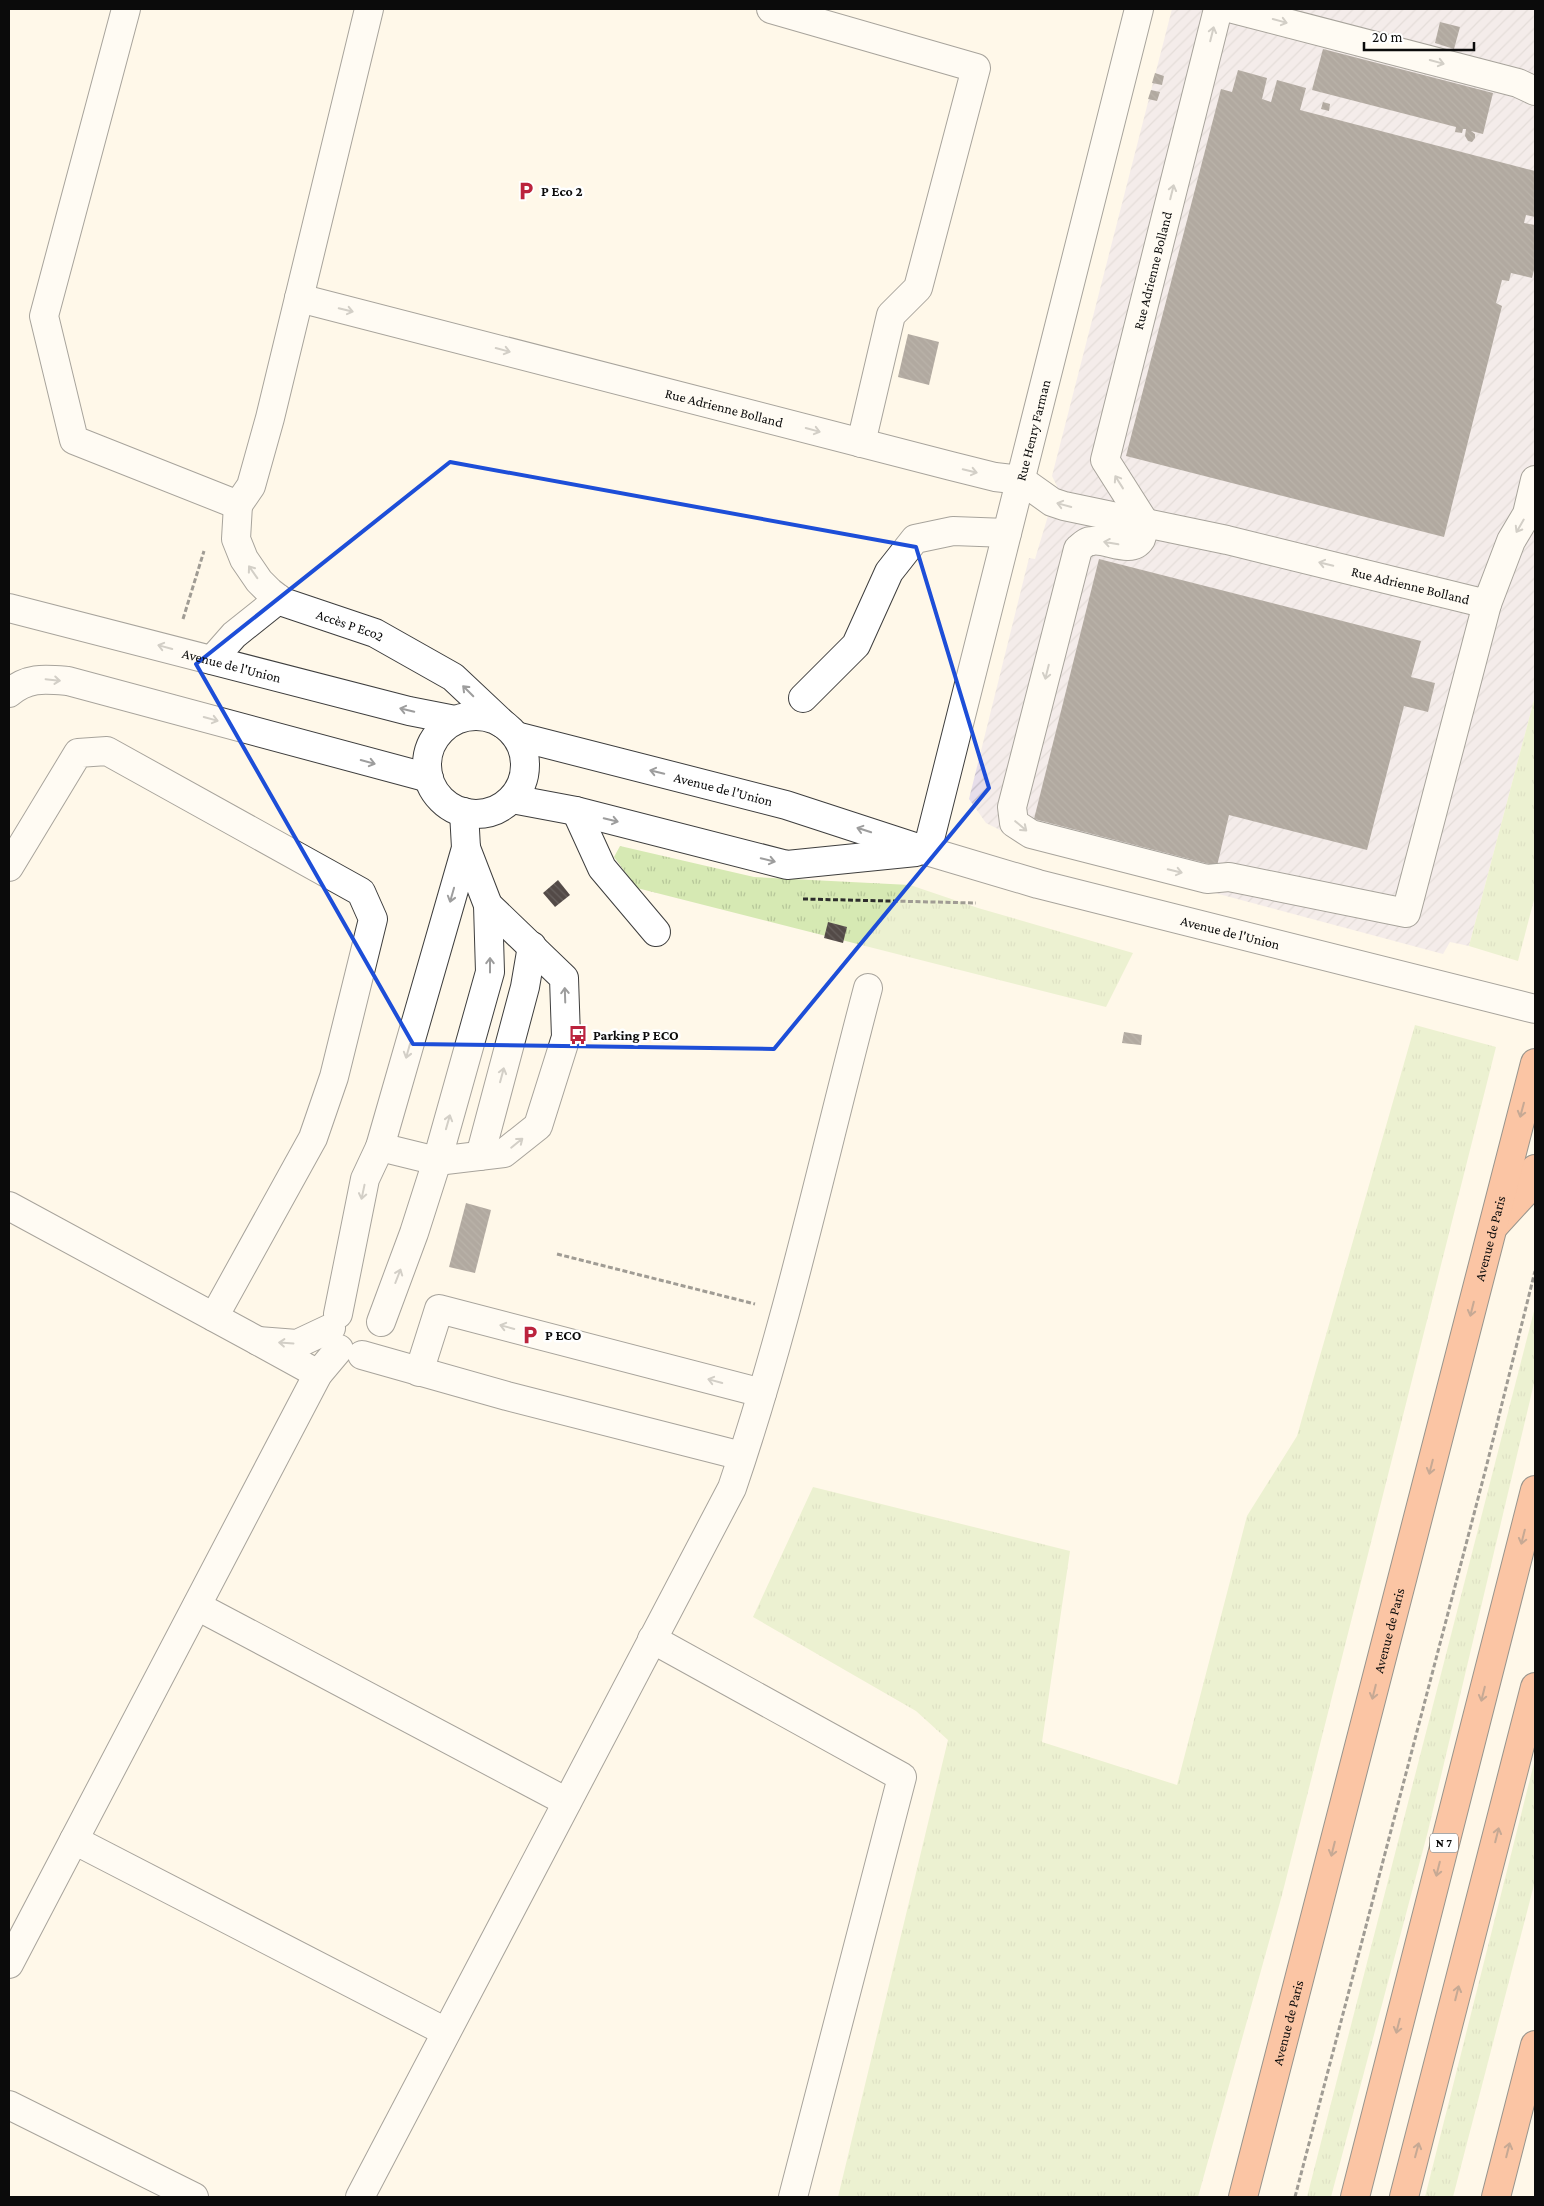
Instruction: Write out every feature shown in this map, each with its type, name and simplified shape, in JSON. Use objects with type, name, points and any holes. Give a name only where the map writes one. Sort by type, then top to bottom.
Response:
[{"type":"highway","name":"Avenue de Paris","points":[[1243,2197],[1535,1063]]},
{"type":"highway","points":[[1493,1228],[1527,1190],[1535,1169]]},
{"type":"highway","name":"N 7","points":[[1355,2197],[1535,1490]]},
{"type":"highway","points":[[1404,2197],[1535,1687]]},
{"type":"highway","points":[[1496,2197],[1535,2045]]},
{"type":"street","points":[[126,9],[44,316],[74,440],[238,505],[251,486],[270,418],[369,9]]},
{"type":"street","points":[[771,9],[976,68],[918,288],[891,315],[862,443]]},
{"type":"street","name":"Rue Henry Farman","points":[[927,851],[1140,9]]},
{"type":"street","name":"Rue Adrienne Bolland","points":[[1146,523],[1105,460],[1218,9]]},
{"type":"street","points":[[1233,9],[1518,83],[1535,90]]},
{"type":"street","name":"Rue Adrienne Bolland","points":[[299,298],[995,477],[1021,480],[1052,502],[1227,540],[1486,604],[1511,541],[1527,514],[1535,480]]},
{"type":"street","name":"Accès P Eco2","points":[[238,505],[236,539],[244,559],[259,581],[280,599],[375,633],[453,677],[510,730]]},
{"type":"street","points":[[1146,523],[1141,539],[1129,546],[1094,540],[1086,542],[1078,549],[1012,807],[1014,823],[1031,834],[1207,880],[1229,877],[1406,913],[1486,604]]},
{"type":"street","points":[[803,698],[856,645],[889,572],[915,539],[953,531],[1007,533]]},
{"type":"street","points":[[212,660],[234,635],[280,599]]},
{"type":"street","name":"Avenue de l'Union","points":[[9,608],[409,711],[454,720],[471,716],[488,717],[510,730],[786,805],[927,851],[1038,884],[1535,1009]]},
{"type":"street","points":[[9,693],[19,684],[41,679],[68,681],[429,778]]},
{"type":"street","points":[[454,720],[441,731],[431,744],[427,761],[429,778],[436,793],[449,805],[464,812],[482,813],[498,808],[512,798],[521,784],[525,768],[523,751],[510,730]]},
{"type":"street","points":[[9,867],[78,753],[107,751],[361,892],[373,919],[334,1077],[313,1138],[214,1317]]},
{"type":"street","name":"Avenue de l'Union","points":[[512,798],[576,811],[787,865],[927,851]]},
{"type":"street","points":[[576,811],[602,868],[656,932]]},
{"type":"street","points":[[381,1322],[414,1233],[437,1161],[490,972],[488,905],[466,848],[464,812]]},
{"type":"street","points":[[342,1336],[365,1180],[380,1147],[466,848]]},
{"type":"street","points":[[380,1147],[437,1161],[504,1153],[538,1126],[566,1037],[564,978],[488,905]]},
{"type":"street","points":[[480,1156],[526,987],[532,946]]},
{"type":"street","points":[[360,2197],[732,1488],[762,1393],[868,988]]},
{"type":"street","points":[[9,1206],[318,1374]]},
{"type":"street","points":[[9,1964],[318,1374],[342,1336],[353,1306],[361,1305],[376,1314],[381,1322],[382,1330],[376,1347],[342,1336],[297,1344],[258,1341]]},
{"type":"street","points":[[419,1372],[439,1309],[762,1393]]},
{"type":"street","points":[[342,1336],[419,1372],[742,1456]]},
{"type":"street","points":[[197,1606],[567,1802]]},
{"type":"street","points":[[652,1639],[902,1777],[792,2197]]},
{"type":"street","points":[[74,1840],[446,2032]]},
{"type":"street","points":[[9,2105],[194,2197]]},
{"type":"path","points":[[800,899],[974,902],[984,905]]},
{"type":"path","points":[[557,1254],[760,1306]]},
{"type":"path","points":[[1296,2197],[1486,1468],[1535,1270]]},
{"type":"highlighted area","points":[[450,462],[916,547],[989,788],[774,1049],[413,1044],[196,664]]},
{"type":"shaded area","points":[[1172,9],[1535,9],[1535,696],[1469,946],[1450,942],[1443,954],[1024,842],[986,823],[969,799],[1029,558],[1035,559],[1057,486],[1052,476]]},
{"type":"green space","points":[[1535,696],[1535,896],[1518,961],[1469,946]]},
{"type":"green space","points":[[620,846],[754,877],[910,885],[978,908],[1133,953],[1106,1007],[637,888],[614,857]]},
{"type":"green space","points":[[1415,1025],[1496,1047],[1282,1895],[1198,2197],[838,2197],[948,1740],[916,1711],[753,1617],[813,1487],[1070,1551],[1042,1742],[1177,1785],[1247,1516],[1297,1436]]},
{"type":"green space","points":[[1535,1307],[1535,1379],[1428,1831],[1331,2197],[1307,2197]]},
{"type":"green space","points":[[1535,1759],[1535,1881],[1453,2197],[1425,2197]]},
{"type":"building","points":[[1440,22],[1460,27],[1454,49],[1435,43]]},
{"type":"building","points":[[1323,49],[1493,93],[1483,134],[1471,131],[1475,134],[1475,138],[1472,142],[1468,141],[1465,136],[1466,129],[1463,129],[1462,133],[1455,132],[1456,127],[1312,90]]},
{"type":"building","points":[[1238,70],[1267,78],[1262,99],[1271,102],[1277,80],[1306,88],[1300,110],[1535,171],[1535,217],[1526,215],[1524,223],[1535,225],[1535,266],[1532,278],[1511,273],[1509,281],[1502,280],[1496,303],[1502,306],[1444,537],[1126,456],[1221,89],[1232,92]]},
{"type":"building","points":[[1155,73],[1164,76],[1162,85],[1152,83]]},
{"type":"building","points":[[1151,90],[1160,92],[1157,101],[1148,99]]},
{"type":"building","points":[[1323,102],[1330,104],[1329,111],[1321,109]]},
{"type":"building","points":[[908,334],[939,342],[929,385],[898,377]]},
{"type":"building","points":[[1099,559],[1421,641],[1411,677],[1435,683],[1428,712],[1404,706],[1367,850],[1229,815],[1217,866],[1034,819]]},
{"type":"building","points":[[558,880],[570,895],[555,907],[543,893]]},
{"type":"building","points":[[828,922],[847,927],[843,943],[824,938]]},
{"type":"building","points":[[1124,1032],[1142,1035],[1141,1045],[1122,1043]]},
{"type":"building","points":[[466,1203],[491,1210],[475,1273],[449,1267]]},
{"type":"place","name":"P Eco 2","points":[[526,191]]},
{"type":"place","name":"Parking P ECO","points":[[578,1035]]},
{"type":"place","name":"P ECO","points":[[530,1335]]}]
